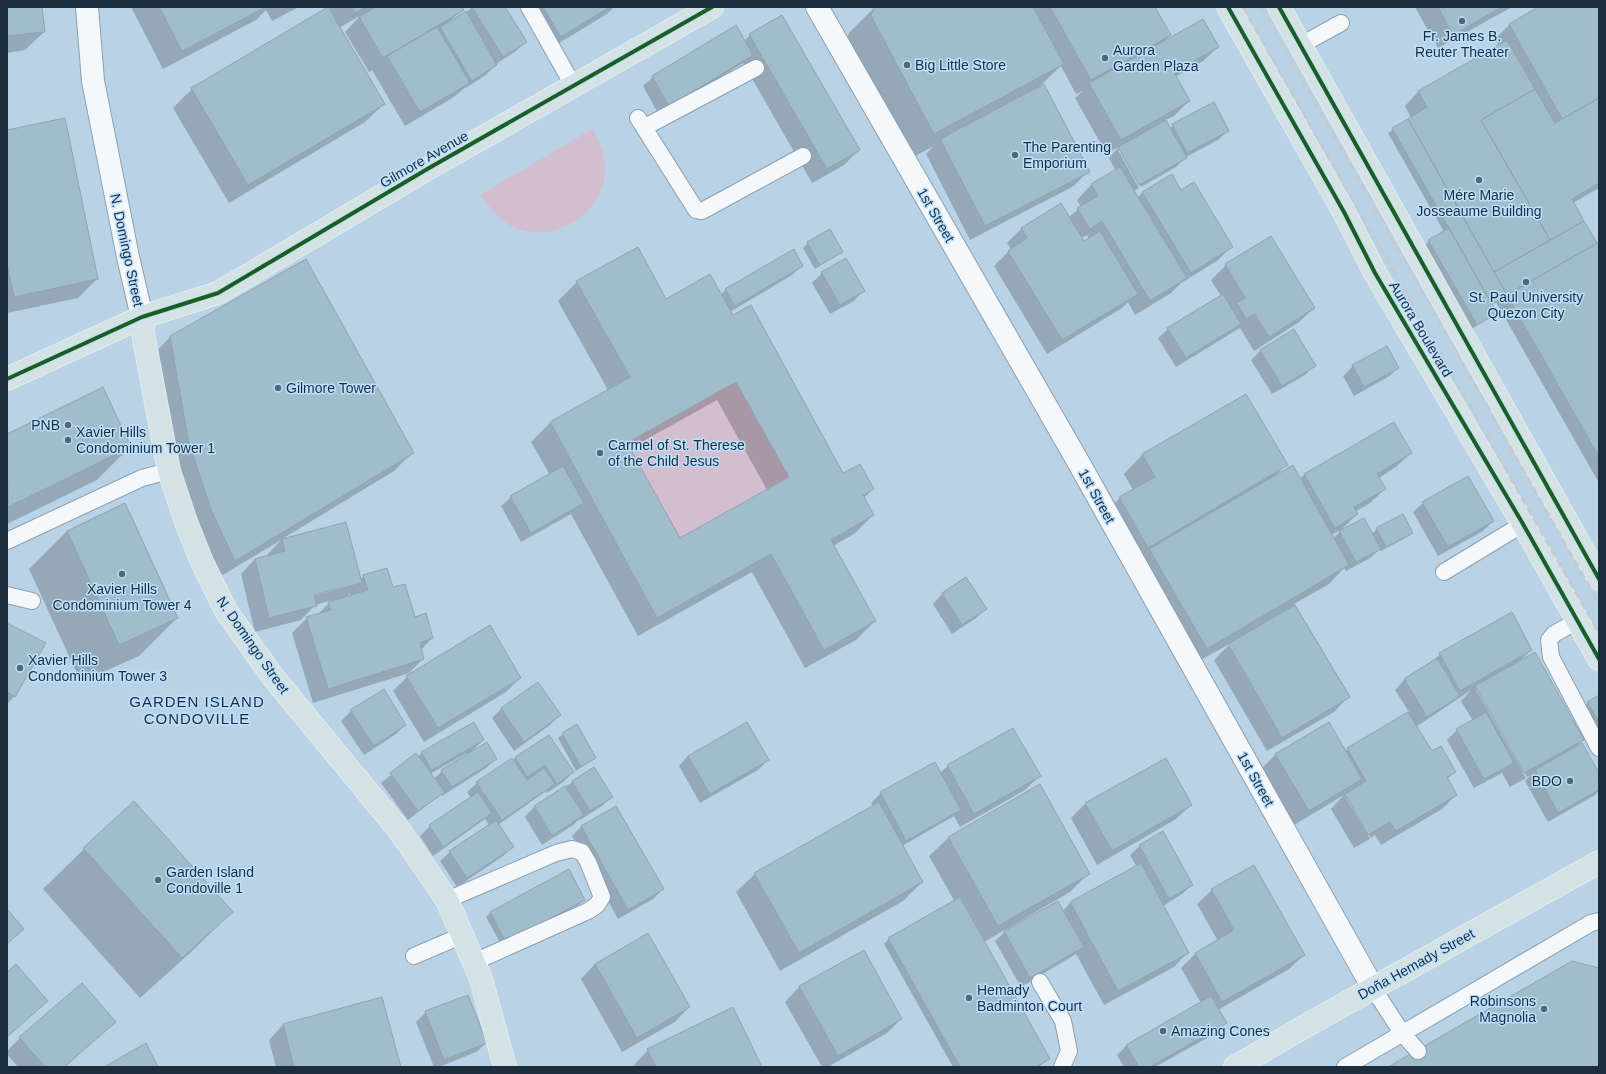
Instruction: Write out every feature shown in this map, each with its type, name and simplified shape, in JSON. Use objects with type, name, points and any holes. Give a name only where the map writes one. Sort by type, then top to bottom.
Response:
[{"type":"main road","name":"Gilmore Avenue","points":[[7,379],[142,317],[218,293],[429,168],[574,87],[712,7]]},
{"type":"main road","name":"Aurora Boulevard","points":[[1228,7],[1344,212],[1375,273],[1523,524],[1599,659]]},
{"type":"main road","points":[[1279,7],[1599,579]]},
{"type":"main road","name":"N. Domingo Street","points":[[142,317],[144,339],[169,471],[186,522],[202,562],[226,611],[273,677],[400,830],[448,900],[481,979],[505,1067]]},
{"type":"main road","name":"Doña Hemady Street","points":[[1235,1067],[1599,862]]},
{"type":"street","name":"N. Domingo Street","points":[[87,7],[93,81],[128,257],[142,317]]},
{"type":"street","name":"1st Street","points":[[817,7],[1076,458],[1373,988]]},
{"type":"lane","points":[[529,7],[552,45],[574,87]]},
{"type":"lane","points":[[1301,45],[1341,23]]},
{"type":"lane","points":[[756,68],[642,122],[696,210],[702,211],[803,156]]},
{"type":"lane","points":[[7,541],[142,478],[169,471]]},
{"type":"lane","points":[[1444,572],[1523,524]]},
{"type":"lane","points":[[7,595],[32,601]]},
{"type":"lane","points":[[1577,621],[1554,634],[1549,640],[1551,657],[1599,748]]},
{"type":"lane","points":[[448,900],[556,853],[572,849],[582,852],[588,862],[602,897],[598,905],[588,911],[474,962]]},
{"type":"lane","points":[[1345,1067],[1591,924],[1599,921]]},
{"type":"lane","points":[[414,956],[463,935]]},
{"type":"lane","points":[[1040,982],[1063,1021],[1069,1051],[1062,1067]]},
{"type":"lane","points":[[1373,988],[1402,1033],[1418,1051]]},
{"type":"shaded area","points":[[592,129],[604,156],[605,166],[603,182],[598,197],[589,209],[577,220],[564,227],[549,232],[533,232],[518,229],[501,219],[480,195]]},
{"type":"shaded area","points":[[736,382],[789,477],[680,538],[627,443]]},
{"type":"building","points":[[7,7],[42,7],[45,32],[7,36]]},
{"type":"building","points":[[159,7],[266,7],[182,51]]},
{"type":"building","points":[[328,7],[385,104],[248,185],[191,88]]},
{"type":"building","points":[[351,7],[366,7],[355,13]]},
{"type":"building","points":[[375,7],[462,7],[464,10],[383,58],[359,17]]},
{"type":"building","points":[[472,7],[505,7],[527,42],[503,57]]},
{"type":"building","points":[[543,7],[610,7],[561,37]]},
{"type":"building","points":[[874,7],[1033,7],[1064,64],[934,134],[871,16]]},
{"type":"building","name":"Aurora Garden Plaza","points":[[1050,7],[1155,7],[1171,35],[1091,80]]},
{"type":"building","name":"Fr. James B. Reuter Theater","points":[[1438,7],[1502,7],[1453,35]]},
{"type":"building","points":[[1538,7],[1599,7],[1599,98],[1562,119],[1509,24]]},
{"type":"building","points":[[466,11],[497,65],[472,81],[440,27]]},
{"type":"building","points":[[782,15],[860,150],[827,169],[749,34]]},
{"type":"building","points":[[1203,19],[1219,47],[1174,72],[1190,101],[1121,140],[1089,83]]},
{"type":"building","points":[[736,25],[753,55],[669,106],[652,76]]},
{"type":"building","points":[[437,27],[470,83],[420,112],[387,56]]},
{"type":"building","name":"Mére Marie Josseaume Building","points":[[1507,40],[1535,89],[1481,120],[1550,240],[1494,272],[1408,119],[1427,107],[1418,91]]},
{"type":"building","name":"The Parenting Emporium","points":[[1044,84],[1090,172],[985,226],[940,139]]},
{"type":"building","points":[[1535,89],[1555,123],[1599,98],[1599,183],[1572,199],[1584,221],[1550,240],[1481,120]]},
{"type":"building","points":[[1214,102],[1229,131],[1187,153],[1172,124]]},
{"type":"building","points":[[65,118],[98,279],[14,297],[7,264],[7,130]]},
{"type":"building","points":[[1408,119],[1507,295],[1492,304],[1392,128]]},
{"type":"building","points":[[1166,120],[1187,158],[1139,185],[1118,147]]},
{"type":"building","points":[[1120,167],[1187,278],[1150,301],[1102,221],[1090,229],[1077,208],[1098,196],[1091,184]]},
{"type":"building","points":[[1172,174],[1181,190],[1194,182],[1233,247],[1191,273],[1142,192]]},
{"type":"building","points":[[1061,203],[1084,241],[1100,231],[1138,294],[1062,340],[1008,251],[1027,238],[1021,228]]},
{"type":"building","points":[[1584,221],[1597,243],[1507,295],[1494,272]]},
{"type":"building","points":[[1449,228],[1497,313],[1477,325],[1428,240]]},
{"type":"building","points":[[830,229],[843,252],[820,265],[807,242]]},
{"type":"building","points":[[1271,236],[1315,308],[1269,337],[1255,314],[1246,319],[1237,303],[1245,298],[1225,264]]},
{"type":"building","points":[[1599,242],[1599,457],[1507,295]]},
{"type":"building","name":"Carmel of St. Therese of the Child Jesus","points":[[638,247],[666,299],[710,274],[733,315],[751,305],[843,473],[860,464],[874,489],[863,495],[874,515],[831,540],[876,621],[824,650],[771,554],[657,618],[550,422],[630,377],[576,281]],"holes":[[[736,382],[789,477],[680,538],[627,443]]]},
{"type":"building","points":[[794,249],[803,266],[735,306],[725,289]]},
{"type":"building","points":[[846,258],[865,291],[840,305],[821,272]]},
{"type":"building","name":"Gilmore Tower","points":[[306,259],[414,453],[235,561],[211,510],[188,439],[170,336]]},
{"type":"building","points":[[1223,294],[1241,324],[1186,358],[1167,328]]},
{"type":"building","points":[[1294,329],[1316,366],[1282,386],[1260,350]]},
{"type":"building","points":[[1387,346],[1399,368],[1364,387],[1352,365]]},
{"type":"building","name":"Xavier Hills Condominium Tower 1","points":[[103,387],[131,447],[8,507],[7,434]]},
{"type":"building","points":[[1246,394],[1288,465],[1148,548],[1119,497],[1155,477],[1142,454]]},
{"type":"building","points":[[1394,422],[1412,453],[1377,474],[1386,489],[1354,507],[1358,514],[1335,528],[1304,474]]},
{"type":"building","points":[[1293,465],[1349,565],[1207,649],[1149,549]]},
{"type":"building","points":[[563,466],[584,503],[531,533],[510,496]]},
{"type":"building","points":[[1468,476],[1494,521],[1448,547],[1422,502]]},
{"type":"building","name":"Xavier Hills Condominium Tower 4","points":[[125,503],[178,618],[119,645],[67,531]]},
{"type":"building","points":[[1403,514],[1413,533],[1386,547],[1376,528]]},
{"type":"building","points":[[1364,518],[1381,549],[1356,562],[1339,531]]},
{"type":"building","points":[[346,522],[362,583],[314,595],[317,606],[269,618],[255,559],[285,551],[282,539]]},
{"type":"building","points":[[387,568],[393,587],[405,584],[415,617],[426,613],[433,638],[420,643],[424,659],[328,689],[306,617],[331,610],[328,602],[368,590],[363,575]]},
{"type":"building","points":[[966,577],[987,609],[962,625],[942,593]]},
{"type":"building","points":[[1295,605],[1350,697],[1282,738],[1228,644]]},
{"type":"building","points":[[1512,612],[1532,650],[1460,691],[1439,653]]},
{"type":"building","name":"Xavier Hills Condominium Tower 3","points":[[7,623],[46,643],[15,697],[7,692]]},
{"type":"building","points":[[490,625],[521,678],[438,728],[406,676]]},
{"type":"building","points":[[1535,652],[1584,740],[1524,773],[1475,686]]},
{"type":"building","points":[[1437,658],[1460,696],[1427,717],[1404,679]]},
{"type":"building","points":[[538,682],[561,715],[524,742],[501,708]]},
{"type":"building","points":[[384,689],[406,725],[374,746],[350,710]]},
{"type":"building","points":[[1599,695],[1599,722],[1587,702]]},
{"type":"building","points":[[1408,712],[1432,751],[1441,746],[1456,772],[1447,777],[1457,795],[1396,831],[1390,822],[1368,835],[1345,794],[1366,781],[1347,748]]},
{"type":"building","points":[[1486,712],[1514,763],[1484,779],[1456,729]]},
{"type":"building","points":[[474,722],[484,740],[432,770],[421,752]]},
{"type":"building","points":[[747,722],[769,760],[710,794],[688,756]]},
{"type":"building","points":[[1329,722],[1362,779],[1309,811],[1275,754]]},
{"type":"building","points":[[577,724],[596,758],[581,767],[562,733]]},
{"type":"building","points":[[1013,728],[1041,776],[974,814],[947,765]]},
{"type":"building","points":[[549,735],[574,772],[557,784],[545,765],[527,777],[515,757]]},
{"type":"building","points":[[487,742],[497,759],[452,787],[441,770]]},
{"type":"building","name":"BDO","points":[[1582,743],[1599,773],[1599,790],[1558,813],[1535,770]]},
{"type":"building","points":[[416,753],[445,792],[418,811],[390,773]]},
{"type":"building","points":[[512,758],[527,780],[544,768],[555,784],[502,820],[476,782]]},
{"type":"building","points":[[1166,758],[1192,805],[1112,851],[1085,803]]},
{"type":"building","points":[[935,762],[961,810],[906,841],[880,792]]},
{"type":"building","points":[[594,767],[613,797],[590,811],[572,781]]},
{"type":"building","points":[[1040,784],[1090,874],[998,926],[948,837]]},
{"type":"building","points":[[565,786],[584,815],[552,836],[534,806]]},
{"type":"building","points":[[478,792],[492,813],[443,847],[429,825]]},
{"type":"building","name":"Garden Island Condoville 1","points":[[134,801],[233,912],[182,958],[83,848]]},
{"type":"building","points":[[879,802],[923,882],[799,953],[754,873]]},
{"type":"building","points":[[616,806],[664,889],[628,910],[581,826]]},
{"type":"building","points":[[496,820],[514,847],[467,878],[449,851]]},
{"type":"building","points":[[1163,831],[1193,885],[1169,899],[1139,845]]},
{"type":"building","points":[[1141,863],[1189,953],[1118,991],[1070,902]]},
{"type":"building","points":[[1254,865],[1305,955],[1222,1002],[1195,953],[1234,930],[1211,889]]},
{"type":"building","points":[[569,869],[585,900],[506,942],[490,912]]},
{"type":"building","name":"Hemady Badminton Court","points":[[960,897],[1050,1059],[1036,1067],[960,1067],[888,938]]},
{"type":"building","points":[[1058,901],[1084,947],[1030,978],[1004,931]]},
{"type":"building","points":[[7,909],[24,929],[7,944]]},
{"type":"building","points":[[648,933],[690,1007],[637,1038],[595,964]]},
{"type":"building","points":[[864,950],[902,1019],[838,1056],[799,986]]},
{"type":"building","name":"Robinsons Magnolia","points":[[1572,961],[1599,968],[1599,1067],[1388,1067]]},
{"type":"building","points":[[16,964],[48,1001],[7,1037],[7,972]]},
{"type":"building","points":[[82,983],[116,1022],[64,1067],[45,1067],[19,1037]]},
{"type":"building","points":[[468,995],[487,1043],[444,1060],[425,1011]]},
{"type":"building","points":[[1211,996],[1227,1023],[1150,1067],[1139,1067],[1126,1045]]},
{"type":"building","points":[[382,997],[401,1067],[294,1067],[283,1024]]},
{"type":"building","points":[[733,1007],[762,1067],[656,1067],[647,1049]]},
{"type":"building","points":[[146,1043],[158,1067],[104,1067]]},
{"type":"railway","points":[[1243,7],[1599,633]]},
{"type":"railway","points":[[1261,7],[1599,604]]},
{"type":"cycle path","points":[[7,379],[142,317],[218,293],[429,168],[712,7]]},
{"type":"cycle path","points":[[1228,7],[1344,212],[1375,273],[1523,524],[1599,659]]},
{"type":"cycle path","points":[[1279,7],[1599,579]]},
{"type":"place","name":"Fr. James B. Reuter Theater","points":[[1462,21]]},
{"type":"place","name":"Aurora Garden Plaza","points":[[1105,58]]},
{"type":"place","name":"Big Little Store","points":[[907,65]]},
{"type":"place","name":"The Parenting Emporium","points":[[1015,155]]},
{"type":"place","name":"Mére Marie Josseaume Building","points":[[1479,180]]},
{"type":"place","name":"St. Paul University Quezon City","points":[[1526,282]]},
{"type":"place","name":"Gilmore Tower","points":[[278,388]]},
{"type":"place","name":"PNB","points":[[68,425]]},
{"type":"place","name":"Xavier Hills Condominium Tower 1","points":[[68,440]]},
{"type":"place","name":"Carmel of St. Therese of the Child Jesus","points":[[600,453]]},
{"type":"place","name":"Xavier Hills Condominium Tower 4","points":[[122,574]]},
{"type":"place","name":"Xavier Hills Condominium Tower 3","points":[[20,668]]},
{"type":"place","name":"BDO","points":[[1570,781]]},
{"type":"place","name":"Garden Island Condoville 1","points":[[158,880]]},
{"type":"place","name":"Hemady Badminton Court","points":[[969,998]]},
{"type":"place","name":"Robinsons Magnolia","points":[[1544,1009]]},
{"type":"place","name":"Amazing Cones","points":[[1163,1031]]},
{"type":"district","name":"GARDEN ISLAND CONDOVILLE","points":[[197,710]]}]
